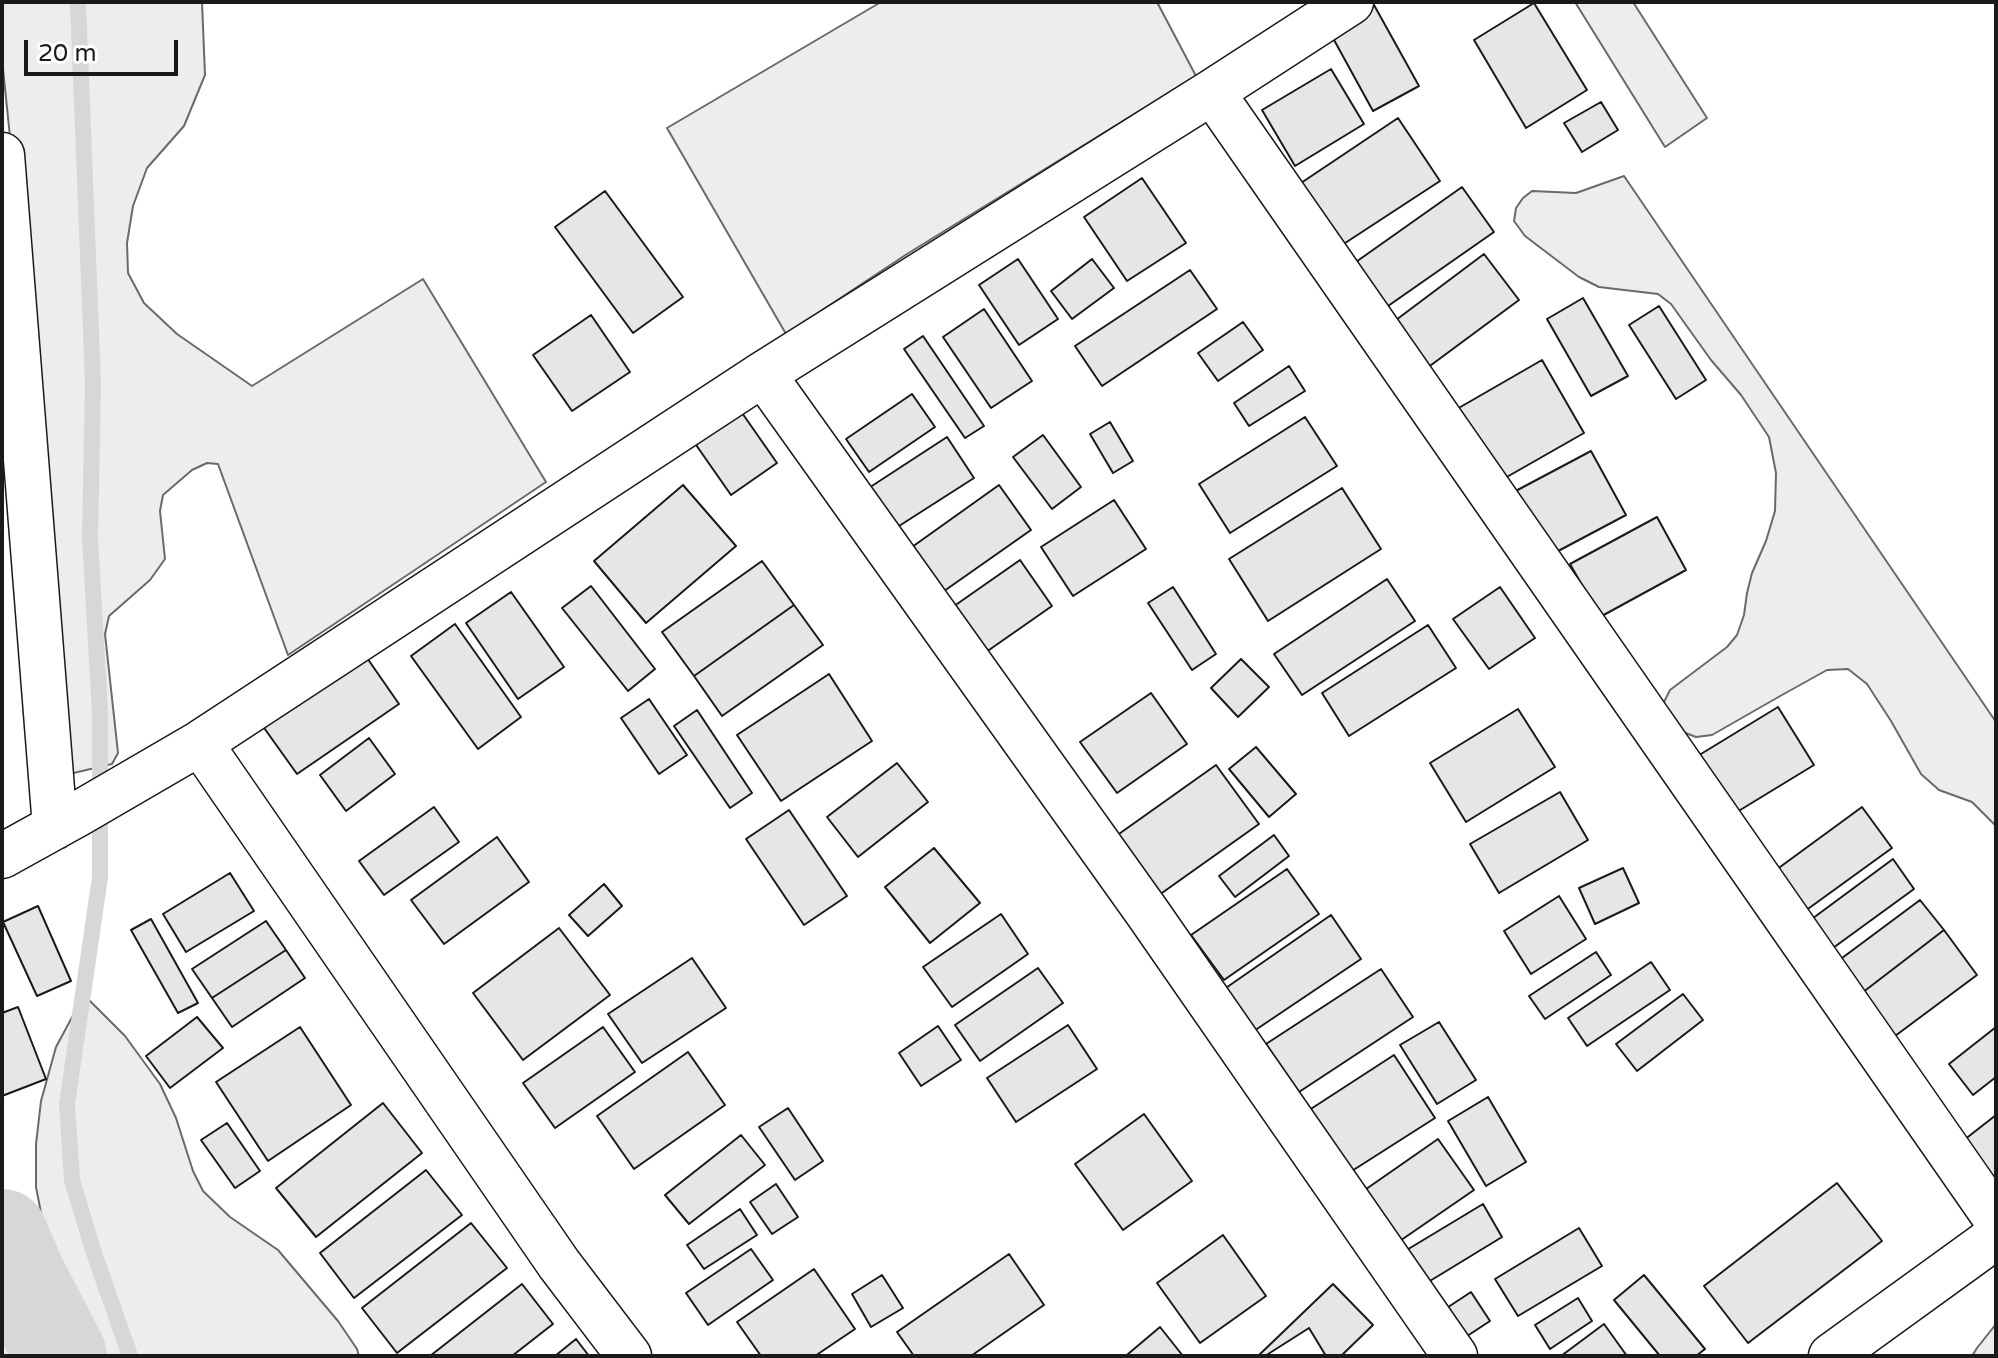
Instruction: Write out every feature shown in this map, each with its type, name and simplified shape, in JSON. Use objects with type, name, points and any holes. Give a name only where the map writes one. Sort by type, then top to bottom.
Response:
[{"type":"street","points":[[2,856],[200,743],[763,374],[1351,2]]},
{"type":"street","points":[[1212,92],[1996,1219]]},
{"type":"street","points":[[2,155],[66,820]]},
{"type":"street","points":[[763,374],[1147,912],[1455,1356]]},
{"type":"street","points":[[200,743],[559,1264],[629,1356]]},
{"type":"street","points":[[1831,1356],[1996,1234]]},
{"type":"shaded area","points":[[2,2],[202,2],[205,75],[184,126],[147,168],[133,206],[127,243],[128,273],[144,303],[177,334],[252,386],[423,279],[546,482],[288,655],[218,464],[207,463],[192,470],[163,495],[160,511],[165,559],[150,580],[109,616],[105,634],[118,753],[112,764],[65,775],[2,59]]},
{"type":"shaded area","points":[[881,2],[1157,2],[1196,76],[907,254],[786,334],[667,128]]},
{"type":"shaded area","points":[[1575,2],[1633,2],[1707,118],[1665,147]]},
{"type":"shaded area","points":[[1624,176],[1996,722],[1996,826],[1972,802],[1939,790],[1921,774],[1867,684],[1848,669],[1827,670],[1712,735],[1696,737],[1675,729],[1665,713],[1664,702],[1670,690],[1727,647],[1737,635],[1752,573],[1775,511],[1776,473],[1769,437],[1671,304],[1658,294],[1599,287],[1579,277],[1525,236],[1514,221],[1516,208],[1532,191],[1576,193]]},
{"type":"shaded area","points":[[84,995],[125,1036],[160,1084],[203,1191],[230,1217],[278,1250],[338,1321],[359,1356],[2,1356],[2,1229],[17,1237],[38,1228],[42,1218],[36,1187],[36,1144],[41,1101],[56,1047]]},
{"type":"shaded area","points":[[1996,1324],[1996,1356],[1972,1356],[1977,1348]]},
{"type":"building","points":[[1534,3],[1587,90],[1526,128],[1474,40]]},
{"type":"building","points":[[1374,5],[1419,86],[1373,111],[1328,29]]},
{"type":"building","points":[[1331,69],[1364,124],[1295,166],[1262,110]]},
{"type":"building","points":[[1601,102],[1618,130],[1582,152],[1564,123]]},
{"type":"building","points":[[1398,118],[1440,181],[1339,247],[1298,185]]},
{"type":"building","points":[[1142,178],[1186,243],[1127,281],[1084,217]]},
{"type":"building","points":[[1462,187],[1494,232],[1378,313],[1346,269]]},
{"type":"building","points":[[605,191],[683,297],[633,333],[555,227]]},
{"type":"building","points":[[1484,254],[1519,300],[1419,374],[1384,329]]},
{"type":"building","points":[[1018,259],[1058,319],[1019,345],[979,285]]},
{"type":"building","points":[[1092,259],[1114,288],[1072,319],[1051,291]]},
{"type":"building","points":[[1190,270],[1217,309],[1102,386],[1075,346]]},
{"type":"building","points":[[1583,298],[1628,376],[1591,396],[1547,319]]},
{"type":"building","points":[[1659,306],[1706,380],[1676,399],[1629,325]]},
{"type":"building","points":[[984,309],[1032,381],[991,408],[943,337]]},
{"type":"building","points":[[591,315],[630,372],[572,411],[533,355]]},
{"type":"building","points":[[1243,322],[1263,350],[1218,381],[1198,353]]},
{"type":"building","points":[[923,336],[984,426],[965,438],[904,349]]},
{"type":"building","points":[[1542,360],[1584,433],[1491,486],[1450,413]]},
{"type":"building","points":[[1289,366],[1305,391],[1249,426],[1234,403]]},
{"type":"building","points":[[912,394],[935,427],[869,472],[846,439]]},
{"type":"building","points":[[740,410],[777,463],[731,495],[694,442]]},
{"type":"building","points":[[1305,417],[1337,466],[1230,533],[1199,484]]},
{"type":"building","points":[[1110,422],[1133,461],[1113,473],[1090,434]]},
{"type":"building","points":[[1043,435],[1081,487],[1052,509],[1013,457]]},
{"type":"building","points":[[947,437],[974,478],[885,535],[858,495]]},
{"type":"building","points":[[1591,451],[1626,515],[1545,558],[1510,494]]},
{"type":"building","points":[[683,485],[736,546],[646,623],[594,561]]},
{"type":"building","points":[[999,485],[1031,530],[937,596],[905,552]]},
{"type":"building","points":[[1342,488],[1381,549],[1268,621],[1229,559]]},
{"type":"building","points":[[1114,500],[1146,549],[1073,596],[1041,547]]},
{"type":"building","points":[[1657,517],[1686,570],[1600,617],[1570,564]]},
{"type":"building","points":[[1020,560],[1052,606],[979,657],[947,611]]},
{"type":"building","points":[[762,561],[794,605],[694,676],[662,632]]},
{"type":"building","points":[[1387,579],[1415,621],[1302,695],[1274,654]]},
{"type":"building","points":[[591,586],[655,669],[628,691],[562,608]]},
{"type":"building","points":[[1173,587],[1216,654],[1192,670],[1148,603]]},
{"type":"building","points":[[1500,587],[1535,638],[1489,669],[1453,619]]},
{"type":"building","points":[[511,592],[564,667],[518,699],[466,623]]},
{"type":"building","points":[[794,605],[823,645],[722,716],[694,676]]},
{"type":"building","points":[[455,624],[521,717],[478,749],[411,656]]},
{"type":"building","points":[[1428,625],[1456,668],[1349,736],[1322,693]]},
{"type":"building","points":[[365,655],[399,704],[297,774],[262,725]]},
{"type":"building","points":[[1241,659],[1269,687],[1238,717],[1211,688]]},
{"type":"building","points":[[829,674],[872,741],[781,801],[737,735]]},
{"type":"building","points":[[1151,693],[1187,744],[1117,793],[1080,742]]},
{"type":"building","points":[[649,699],[687,755],[659,774],[621,718]]},
{"type":"building","points":[[1778,707],[1814,765],[1732,815],[1696,757]]},
{"type":"building","points":[[1518,709],[1555,767],[1466,822],[1430,763]]},
{"type":"building","points":[[697,710],[752,793],[730,808],[674,726]]},
{"type":"building","points":[[369,738],[395,774],[346,811],[320,775]]},
{"type":"building","points":[[1256,747],[1296,794],[1269,817],[1229,769]]},
{"type":"building","points":[[897,763],[928,802],[858,857],[827,817]]},
{"type":"building","points":[[1216,765],[1259,824],[1145,905],[1102,846]]},
{"type":"building","points":[[1560,792],[1588,840],[1499,893],[1470,844]]},
{"type":"building","points":[[434,807],[459,842],[384,895],[359,861]]},
{"type":"building","points":[[1862,807],[1892,848],[1794,919],[1765,878]]},
{"type":"building","points":[[789,810],[847,896],[804,925],[746,839]]},
{"type":"building","points":[[1274,835],[1289,856],[1235,897],[1219,876]]},
{"type":"building","points":[[497,837],[529,882],[444,944],[411,900]]},
{"type":"building","points":[[934,848],[980,903],[930,943],[885,887]]},
{"type":"building","points":[[1893,859],[1914,889],[1822,956],[1801,927]]},
{"type":"building","points":[[1623,868],[1639,903],[1595,924],[1579,888]]},
{"type":"building","points":[[1287,869],[1319,914],[1224,980],[1191,935]]},
{"type":"building","points":[[230,873],[254,911],[186,952],[163,914]]},
{"type":"building","points":[[604,884],[622,906],[588,936],[569,915]]},
{"type":"building","points":[[1559,896],[1586,939],[1531,974],[1504,931]]},
{"type":"building","points":[[1920,900],[1944,930],[1858,996],[1834,964]]},
{"type":"building","points":[[38,906],[71,981],[37,996],[3,922]]},
{"type":"building","points":[[1001,914],[1028,954],[952,1007],[923,967]]},
{"type":"building","points":[[1331,915],[1361,959],[1248,1035],[1220,992]]},
{"type":"building","points":[[151,919],[198,1003],[178,1013],[131,930]]},
{"type":"building","points":[[266,921],[286,950],[212,998],[192,969]]},
{"type":"building","points":[[559,928],[610,995],[523,1060],[473,993]]},
{"type":"building","points":[[1944,930],[1977,975],[1891,1039],[1858,996]]},
{"type":"building","points":[[286,950],[305,978],[232,1027],[212,998]]},
{"type":"building","points":[[1596,952],[1611,975],[1545,1019],[1529,996]]},
{"type":"building","points":[[692,958],[726,1008],[642,1063],[608,1014]]},
{"type":"building","points":[[1651,962],[1670,990],[1587,1046],[1568,1018]]},
{"type":"building","points":[[1038,968],[1063,1003],[980,1061],[955,1025]]},
{"type":"building","points":[[1381,969],[1413,1017],[1299,1092],[1266,1044]]},
{"type":"building","points":[[1683,994],[1703,1020],[1637,1071],[1616,1044]]},
{"type":"building","points":[[18,1007],[46,1079],[2,1096],[2,1013]]},
{"type":"building","points":[[197,1017],[223,1048],[170,1088],[146,1056]]},
{"type":"building","points":[[1439,1022],[1476,1080],[1437,1104],[1400,1045]]},
{"type":"building","points":[[1068,1025],[1097,1069],[1016,1122],[987,1078]]},
{"type":"building","points":[[938,1026],[961,1060],[921,1086],[899,1053]]},
{"type":"building","points":[[300,1027],[351,1105],[268,1161],[216,1082]]},
{"type":"building","points":[[603,1027],[635,1072],[555,1128],[523,1083]]},
{"type":"building","points":[[1996,1027],[1996,1077],[1973,1095],[1949,1064]]},
{"type":"building","points":[[688,1052],[725,1105],[634,1169],[597,1116]]},
{"type":"building","points":[[1394,1055],[1435,1118],[1344,1176],[1303,1114]]},
{"type":"building","points":[[1488,1097],[1526,1162],[1486,1186],[1448,1121]]},
{"type":"building","points":[[383,1103],[422,1153],[316,1237],[276,1188]]},
{"type":"building","points":[[788,1108],[823,1161],[795,1180],[759,1127]]},
{"type":"building","points":[[1144,1114],[1192,1181],[1123,1230],[1075,1164]]},
{"type":"building","points":[[1996,1115],[1996,1182],[1964,1140]]},
{"type":"building","points":[[227,1123],[260,1171],[235,1188],[201,1140]]},
{"type":"building","points":[[741,1135],[765,1165],[689,1224],[665,1195]]},
{"type":"building","points":[[1438,1139],[1474,1190],[1394,1245],[1359,1194]]},
{"type":"building","points":[[426,1170],[462,1215],[354,1298],[320,1253]]},
{"type":"building","points":[[1837,1183],[1882,1241],[1748,1343],[1704,1286]]},
{"type":"building","points":[[776,1184],[798,1217],[772,1234],[750,1202]]},
{"type":"building","points":[[1483,1204],[1502,1237],[1425,1284],[1405,1251]]},
{"type":"building","points":[[740,1209],[757,1235],[704,1269],[687,1245]]},
{"type":"building","points":[[471,1223],[507,1268],[397,1353],[362,1308]]},
{"type":"building","points":[[1579,1228],[1602,1266],[1518,1316],[1495,1279]]},
{"type":"building","points":[[1223,1235],[1266,1296],[1200,1343],[1157,1283]]},
{"type":"building","points":[[751,1249],[773,1280],[708,1325],[686,1293]]},
{"type":"building","points":[[1009,1254],[1044,1305],[971,1356],[914,1356],[897,1332]]},
{"type":"building","points":[[814,1269],[855,1329],[815,1356],[761,1356],[737,1322]]},
{"type":"building","points":[[882,1275],[903,1308],[871,1327],[852,1294]]},
{"type":"building","points":[[1644,1275],[1705,1349],[1696,1356],[1660,1356],[1614,1300]]},
{"type":"building","points":[[522,1284],[553,1324],[512,1356],[430,1356]]},
{"type":"building","points":[[1333,1284],[1373,1325],[1341,1356],[1258,1356]]},
{"type":"building","points":[[1471,1292],[1490,1321],[1452,1346],[1433,1317]]},
{"type":"building","points":[[1578,1298],[1592,1321],[1550,1349],[1535,1325]]},
{"type":"building","points":[[1604,1324],[1627,1356],[1561,1356]]},
{"type":"building","points":[[1160,1327],[1183,1356],[1128,1354]]},
{"type":"building","points":[[1309,1328],[1326,1356],[1265,1356]]},
{"type":"building","points":[[576,1339],[589,1356],[555,1356]]},
{"type":"waterway","points":[[78,2],[93,383],[90,539],[100,712],[100,877],[67,1104],[72,1180],[130,1356]]},
{"type":"waterway","points":[[2,1235],[61,1356]]}]
